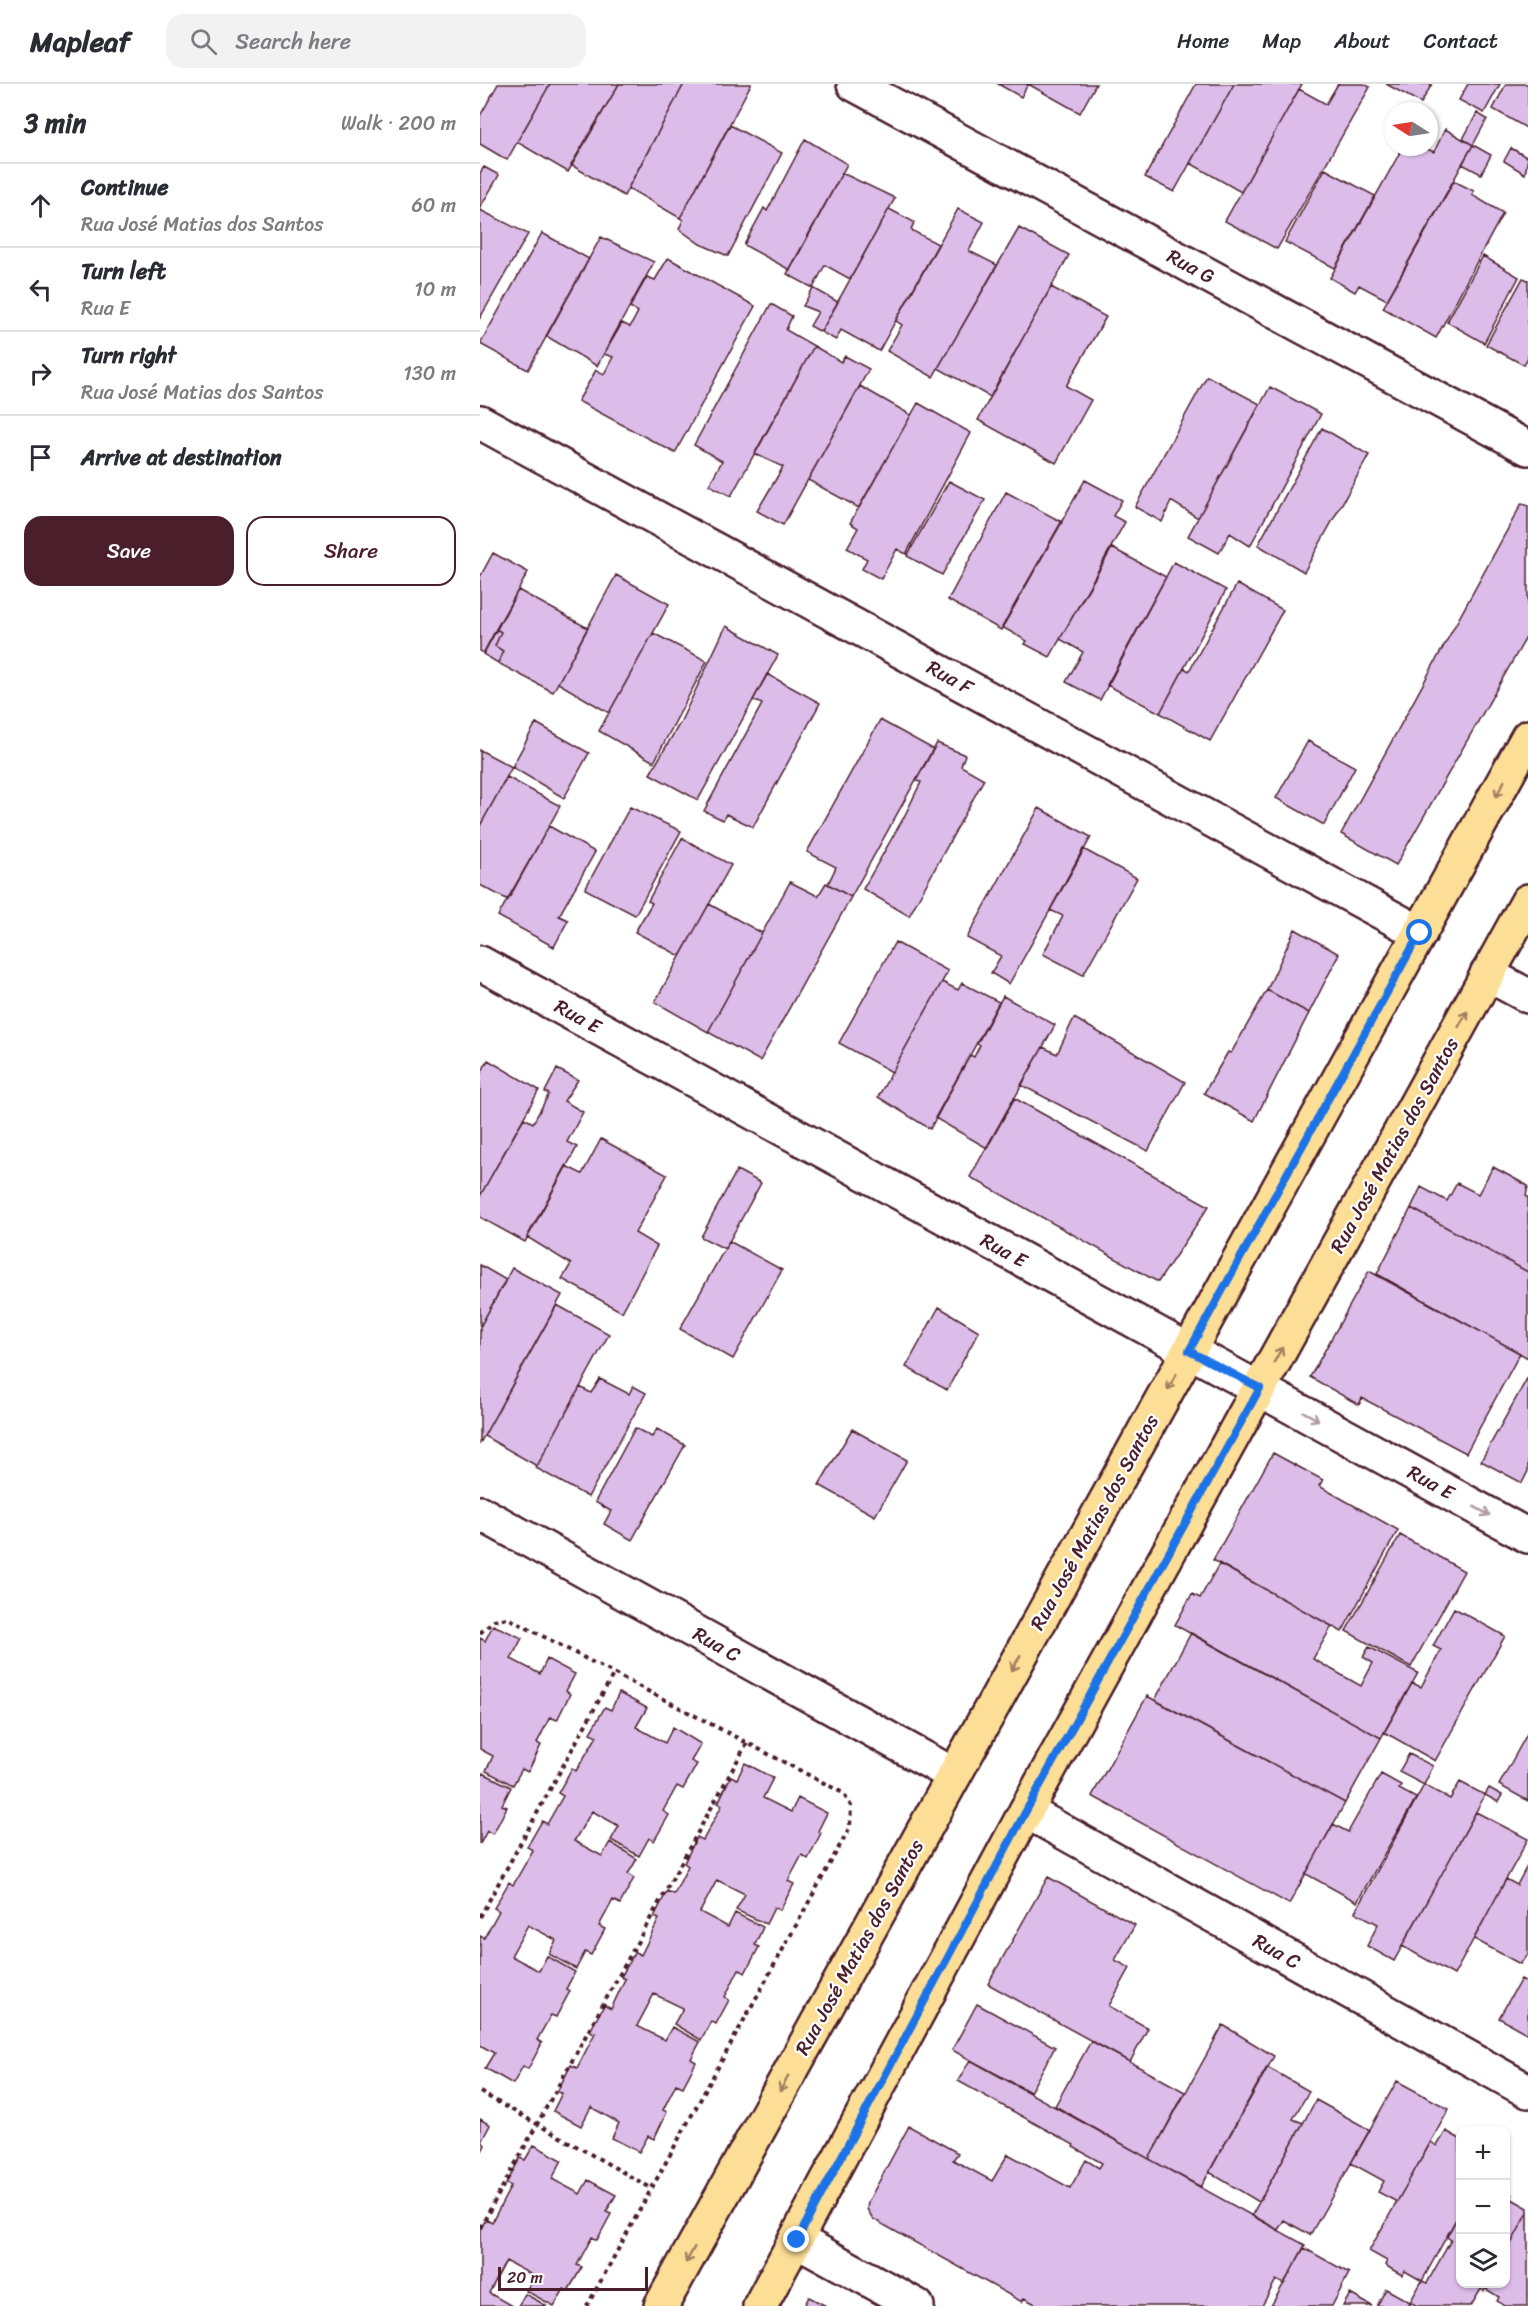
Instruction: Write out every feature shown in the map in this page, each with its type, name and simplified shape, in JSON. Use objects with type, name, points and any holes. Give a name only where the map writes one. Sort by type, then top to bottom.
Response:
[{"type":"main road","name":"Rua José Matias dos Santos","points":[[661,2306],[1528,738]]},
{"type":"main road","name":"Rua José Matias dos Santos","points":[[760,2306],[1026,1811],[1528,901]]},
{"type":"street","name":"Rua G","points":[[854,84],[1528,448]]},
{"type":"street","name":"Rua F","points":[[480,422],[1420,933]]},
{"type":"street","name":"Rua E","points":[[480,963],[1528,1536]]},
{"type":"street","points":[[1487,974],[1528,996]]},
{"type":"street","name":"Rua C","points":[[480,1513],[954,1775]]},
{"type":"street","name":"Rua C","points":[[1026,1811],[1528,2091]]},
{"type":"street","points":[[797,2240],[917,2306]]},
{"type":"path","points":[[480,1633],[494,1620],[508,1618],[843,1794],[851,1806],[850,1827],[587,2306]]},
{"type":"path","points":[[480,1917],[614,1673]]},
{"type":"path","points":[[480,2228],[747,1743]]},
{"type":"path","points":[[480,2092],[651,2188]]},
{"type":"building","points":[[498,84],[550,84],[507,160],[480,144],[480,116]]},
{"type":"building","points":[[550,84],[619,84],[568,172],[517,142]]},
{"type":"building","points":[[619,84],[684,84],[624,196],[571,165]]},
{"type":"building","points":[[684,84],[751,84],[680,218],[628,188]]},
{"type":"building","points":[[998,84],[1028,84],[1021,97]]},
{"type":"building","points":[[1028,84],[1096,84],[1080,113]]},
{"type":"building","points":[[1196,84],[1234,84],[1174,192],[1145,177]]},
{"type":"building","points":[[1234,84],[1302,84],[1241,192],[1190,163]]},
{"type":"building","points":[[1338,84],[1364,84],[1370,87],[1277,249],[1225,221],[1299,89],[1326,104]]},
{"type":"building","points":[[1386,84],[1432,84],[1422,102]]},
{"type":"building","points":[[1468,84],[1500,84],[1484,113],[1459,100]]},
{"type":"building","points":[[1506,84],[1528,84],[1528,129],[1493,109]]},
{"type":"building","points":[[1477,113],[1487,119],[1473,145],[1463,139]]},
{"type":"building","points":[[730,125],[782,153],[728,256],[700,244],[679,229],[683,220],[680,218]]},
{"type":"building","points":[[1445,129],[1473,145],[1387,300],[1359,285],[1355,292],[1330,278],[1398,156],[1438,156],[1438,144]]},
{"type":"building","points":[[805,139],[847,164],[790,270],[744,245],[764,208],[767,211]]},
{"type":"building","points":[[1473,145],[1491,155],[1481,174],[1462,164]]},
{"type":"building","points":[[1511,148],[1528,158],[1525,174],[1504,161]]},
{"type":"building","points":[[484,167],[499,175],[480,208],[480,173]]},
{"type":"building","points":[[1325,169],[1375,196],[1335,268],[1285,242]]},
{"type":"building","points":[[842,173],[895,198],[850,279],[825,265],[813,288],[787,274]]},
{"type":"building","points":[[1454,181],[1474,191],[1472,195],[1503,213],[1436,338],[1383,308]]},
{"type":"building","points":[[889,209],[914,222],[911,230],[938,244],[879,351],[841,330],[836,340],[821,332]]},
{"type":"building","points":[[958,209],[984,222],[969,251],[997,265],[933,377],[887,351],[902,325],[896,321]]},
{"type":"building","points":[[480,210],[528,234],[480,318]]},
{"type":"building","points":[[1019,228],[1069,255],[990,397],[938,368]]},
{"type":"building","points":[[542,233],[589,259],[528,370],[480,344]]},
{"type":"building","points":[[601,237],[654,262],[597,366],[546,336]]},
{"type":"building","points":[[1483,256],[1519,277],[1484,343],[1447,322]]},
{"type":"building","points":[[668,258],[755,306],[675,453],[578,401],[596,370],[604,374],[613,357],[604,354],[622,323],[630,327],[638,312],[630,307],[647,277],[655,280]]},
{"type":"building","points":[[1523,278],[1528,280],[1528,357],[1524,365],[1486,345]]},
{"type":"building","points":[[1051,287],[1106,317],[1066,386],[1091,400],[1056,463],[978,420]]},
{"type":"building","points":[[813,288],[838,302],[821,332],[810,326],[818,312],[803,306]]},
{"type":"building","points":[[771,304],[792,316],[786,330],[814,346],[731,496],[709,485],[722,461],[694,445]]},
{"type":"building","points":[[814,346],[841,362],[845,356],[869,369],[783,525],[757,511],[783,467],[755,454]]},
{"type":"building","points":[[1207,376],[1260,404],[1198,518],[1171,501],[1162,522],[1135,507]]},
{"type":"building","points":[[860,386],[911,415],[859,508],[808,480]]},
{"type":"building","points":[[1270,387],[1321,414],[1250,546],[1230,533],[1219,553],[1188,536]]},
{"type":"building","points":[[918,403],[971,433],[906,554],[897,549],[881,579],[862,569],[867,559],[847,548],[858,528],[850,523]]},
{"type":"building","points":[[1322,428],[1369,455],[1304,572],[1258,545]]},
{"type":"building","points":[[1085,480],[1122,500],[1113,516],[1125,522],[1050,657],[1025,644],[1027,641],[1002,627]]},
{"type":"building","points":[[949,481],[985,500],[942,575],[907,556]]},
{"type":"building","points":[[1006,492],[1062,522],[1001,630],[948,600]]},
{"type":"building","points":[[1522,503],[1528,506],[1528,634],[1396,865],[1341,834]]},
{"type":"building","points":[[1112,548],[1166,577],[1100,700],[1066,682],[1083,652],[1060,639]]},
{"type":"building","points":[[493,553],[528,572],[484,653],[480,651],[480,577]]},
{"type":"building","points":[[1174,562],[1226,590],[1160,713],[1107,685]]},
{"type":"building","points":[[616,575],[669,604],[609,713],[558,683]]},
{"type":"building","points":[[1237,584],[1283,610],[1210,741],[1160,713],[1184,668],[1189,671]]},
{"type":"building","points":[[518,590],[588,628],[553,692],[498,663],[503,651],[495,646],[501,632],[496,629]]},
{"type":"building","points":[[726,626],[778,655],[698,800],[650,774],[680,723]]},
{"type":"building","points":[[496,629],[501,632],[495,646],[503,651],[498,663],[483,654]]},
{"type":"building","points":[[653,633],[707,661],[654,762],[599,731]]},
{"type":"building","points":[[767,674],[820,703],[753,827],[726,814],[723,820],[704,811],[762,704],[753,700]]},
{"type":"building","points":[[880,720],[933,749],[851,897],[828,884],[836,867],[807,852]]},
{"type":"building","points":[[536,723],[589,753],[564,798],[512,767]]},
{"type":"building","points":[[1308,741],[1355,767],[1324,825],[1276,798]]},
{"type":"building","points":[[937,743],[965,755],[961,766],[984,779],[909,916],[863,889],[904,817],[921,782],[916,781]]},
{"type":"building","points":[[480,750],[512,767],[480,826]]},
{"type":"building","points":[[507,777],[560,806],[508,900],[480,885],[480,826]]},
{"type":"building","points":[[630,807],[681,831],[635,915],[585,889]]},
{"type":"building","points":[[1039,808],[1091,837],[1009,984],[991,973],[1001,956],[967,938]]},
{"type":"building","points":[[549,826],[595,852],[559,916],[568,920],[554,947],[498,916]]},
{"type":"building","points":[[682,838],[731,865],[680,956],[635,932],[652,903],[648,901]]},
{"type":"building","points":[[1083,849],[1137,878],[1083,975],[1043,954],[1063,916],[1050,910]]},
{"type":"building","points":[[790,882],[818,896],[826,883],[851,897],[760,1061],[708,1032]]},
{"type":"building","points":[[709,904],[762,933],[708,1032],[655,1002]]},
{"type":"building","points":[[1295,929],[1339,954],[1309,1013],[1267,990]]},
{"type":"building","points":[[895,942],[948,971],[892,1072],[839,1043]]},
{"type":"building","points":[[942,982],[958,990],[962,983],[999,1002],[930,1129],[878,1097]]},
{"type":"building","points":[[1267,990],[1309,1013],[1254,1121],[1204,1093],[1228,1052],[1231,1053]]},
{"type":"building","points":[[1003,996],[1055,1025],[987,1148],[935,1118],[970,1055],[974,1057],[980,1045],[977,1044]]},
{"type":"building","points":[[1074,1018],[1185,1082],[1148,1151],[1021,1085],[1043,1047],[1057,1054]]},
{"type":"building","points":[[488,1060],[539,1090],[480,1196],[480,1075]]},
{"type":"building","points":[[557,1069],[578,1080],[564,1101],[583,1112],[567,1142],[577,1147],[525,1242],[480,1217],[480,1196],[524,1118],[533,1123],[549,1094],[545,1092]]},
{"type":"building","points":[[1014,1098],[1209,1206],[1158,1282],[970,1177]]},
{"type":"building","points":[[601,1139],[667,1175],[635,1233],[657,1246],[622,1312],[562,1279],[571,1264],[527,1237],[566,1166],[582,1174]]},
{"type":"building","points":[[1493,1167],[1528,1186],[1526,1196],[1528,1197],[1528,1272],[1411,1208],[1421,1187],[1447,1201],[1457,1183],[1478,1194]]},
{"type":"building","points":[[737,1170],[761,1183],[725,1249],[701,1237]]},
{"type":"building","points":[[1411,1208],[1528,1272],[1528,1358],[1377,1274]]},
{"type":"building","points":[[729,1241],[782,1270],[733,1359],[680,1329]]},
{"type":"building","points":[[480,1265],[506,1280],[480,1327]]},
{"type":"building","points":[[512,1268],[562,1295],[480,1443],[480,1327]]},
{"type":"building","points":[[1369,1271],[1520,1353],[1466,1453],[1362,1398],[1359,1405],[1310,1377]]},
{"type":"building","points":[[557,1305],[609,1334],[537,1466],[484,1436]]},
{"type":"building","points":[[939,1307],[979,1331],[947,1390],[906,1367]]},
{"type":"building","points":[[1528,1377],[1528,1471],[1522,1483],[1481,1461]]},
{"type":"building","points":[[600,1379],[629,1394],[633,1386],[646,1393],[588,1497],[536,1468],[580,1387],[591,1393]]},
{"type":"building","points":[[635,1428],[652,1437],[657,1429],[685,1445],[632,1540],[604,1524],[611,1511],[595,1502]]},
{"type":"building","points":[[852,1429],[907,1460],[875,1516],[819,1485]]},
{"type":"building","points":[[1273,1453],[1323,1480],[1319,1486],[1398,1530],[1342,1632],[1213,1560]]},
{"type":"building","points":[[1400,1535],[1464,1571],[1411,1667],[1346,1631]]},
{"type":"building","points":[[1219,1564],[1332,1626],[1313,1659],[1361,1686],[1373,1663],[1363,1657],[1369,1647],[1418,1673],[1381,1738],[1175,1625],[1192,1594],[1200,1598]]},
{"type":"building","points":[[1454,1608],[1505,1636],[1435,1761],[1384,1732],[1412,1683],[1421,1687],[1441,1650],[1433,1646]]},
{"type":"building","points":[[493,1625],[522,1638],[511,1659],[540,1674],[547,1659],[575,1674],[566,1691],[570,1694],[557,1720],[550,1717],[537,1743],[541,1745],[528,1772],[522,1769],[513,1785],[486,1771],[493,1756],[480,1749],[480,1638],[485,1641]]},
{"type":"building","points":[[1191,1633],[1381,1738],[1345,1803],[1155,1700]]},
{"type":"building","points":[[619,1693],[647,1708],[636,1727],[665,1743],[673,1727],[701,1744],[691,1761],[697,1764],[683,1789],[677,1786],[663,1811],[669,1815],[654,1841],[649,1838],[639,1856],[611,1840],[619,1826],[592,1811],[574,1841],[602,1856],[610,1842],[637,1859],[628,1874],[634,1878],[620,1904],[613,1900],[599,1926],[605,1929],[591,1955],[585,1952],[576,1969],[549,1954],[556,1940],[528,1925],[511,1956],[539,1971],[547,1956],[575,1972],[566,1989],[570,1991],[556,2017],[551,2015],[537,2040],[542,2043],[528,2069],[523,2066],[513,2084],[485,2068],[494,2053],[480,2045],[480,1936],[484,1938],[499,1911],[494,1908],[509,1882],[513,1885],[533,1850],[527,1847],[542,1821],[547,1824],[563,1796],[558,1793],[572,1768],[576,1771],[597,1736],[590,1733],[605,1707],[611,1710]]},
{"type":"building","points":[[1147,1696],[1345,1803],[1289,1904],[1092,1796]]},
{"type":"building","points":[[1528,1732],[1528,1801],[1499,1785]]},
{"type":"building","points":[[1409,1754],[1433,1766],[1424,1785],[1399,1772]]},
{"type":"building","points":[[745,1763],[773,1778],[763,1798],[791,1812],[798,1798],[827,1813],[818,1831],[821,1833],[808,1859],[802,1855],[788,1881],[794,1884],[780,1910],[774,1908],[766,1924],[736,1910],[745,1894],[717,1880],[700,1912],[728,1927],[735,1913],[763,1927],[755,1945],[759,1947],[745,1973],[739,1969],[725,1997],[729,2000],[716,2024],[711,2021],[701,2040],[674,2024],[683,2008],[654,1994],[637,2026],[665,2040],[672,2027],[700,2042],[691,2059],[696,2062],[683,2087],[676,2084],[663,2110],[667,2112],[654,2139],[648,2136],[639,2152],[612,2138],[619,2123],[591,2107],[581,2126],[553,2111],[562,2093],[557,2092],[571,2065],[577,2068],[595,2033],[590,2031],[604,2005],[611,2009],[625,1979],[621,1977],[635,1952],[641,1955],[659,1919],[654,1917],[667,1891],[674,1894],[688,1866],[684,1863],[697,1837],[703,1840],[722,1805],[718,1803],[731,1776],[737,1779]]},
{"type":"building","points":[[483,1773],[511,1787],[502,1805],[507,1807],[493,1834],[487,1831],[480,1844],[480,1778]]},
{"type":"building","points":[[1381,1774],[1401,1785],[1399,1789],[1416,1798],[1357,1902],[1306,1874],[1333,1824],[1348,1832]]},
{"type":"building","points":[[1460,1782],[1485,1795],[1394,1961],[1367,1946],[1378,1924],[1355,1912],[1424,1785],[1450,1799]]},
{"type":"building","points":[[1489,1788],[1502,1795],[1498,1802],[1485,1795]]},
{"type":"building","points":[[1476,1812],[1528,1839],[1454,1975],[1402,1946]]},
{"type":"building","points":[[1528,1864],[1528,1954],[1520,1964],[1474,1939],[1506,1879],[1517,1885]]},
{"type":"building","points":[[1048,1877],[1135,1925],[1115,1960],[1130,1968],[1109,2006],[1148,2028],[1130,2062],[988,1984]]},
{"type":"building","points":[[1521,1979],[1528,1983],[1528,2034],[1499,2018]]},
{"type":"building","points":[[977,2004],[1055,2047],[1030,2092],[952,2050]]},
{"type":"building","points":[[1223,2025],[1274,2056],[1201,2187],[1149,2159]]},
{"type":"building","points":[[1091,2041],[1185,2092],[1149,2159],[1055,2106]]},
{"type":"building","points":[[970,2060],[1305,2245],[1284,2284],[1276,2280],[1262,2306],[1039,2306],[1024,2298],[1022,2302],[873,2219],[867,2209],[868,2202],[909,2126],[958,2153],[953,2160],[992,2181],[1008,2154],[1070,2188],[1086,2160],[1099,2168],[1102,2163],[1073,2147],[1074,2145],[958,2081]]},
{"type":"building","points":[[1267,2067],[1309,2091],[1293,2119],[1303,2123],[1259,2202],[1209,2172]]},
{"type":"building","points":[[1397,2081],[1449,2109],[1397,2202],[1378,2192],[1384,2181],[1351,2163]]},
{"type":"building","points":[[1316,2100],[1370,2130],[1310,2235],[1284,2220],[1278,2230],[1252,2215]]},
{"type":"building","points":[[480,2119],[490,2125],[481,2142],[485,2145],[480,2155]]},
{"type":"building","points":[[1446,2131],[1456,2137],[1456,2219],[1422,2281],[1405,2271],[1402,2275],[1393,2270],[1385,2265],[1387,2261],[1369,2251],[1431,2142],[1437,2146]]},
{"type":"building","points":[[534,2145],[562,2160],[552,2179],[580,2194],[588,2180],[616,2195],[606,2212],[611,2214],[597,2240],[592,2237],[577,2265],[582,2267],[568,2291],[564,2289],[554,2306],[526,2291],[534,2276],[506,2261],[489,2293],[512,2306],[480,2306],[480,2230],[486,2219],[492,2222],[511,2186],[506,2184],[520,2158],[525,2160]]},
{"type":"building","points":[[1510,2196],[1528,2208],[1528,2212],[1510,2246],[1510,2234]]},
{"type":"building","points":[[1528,2212],[1528,2306],[1505,2306],[1497,2301],[1499,2297],[1486,2289],[1510,2288],[1510,2246]]},
{"type":"building","points":[[1456,2220],[1456,2288],[1486,2288],[1484,2291],[1481,2289],[1471,2306],[1417,2306],[1410,2302],[1422,2281],[1427,2283],[1451,2240],[1447,2237]]},
{"type":"building","points":[[1304,2248],[1349,2273],[1332,2306],[1271,2306]]},
{"type":"building","points":[[1386,2289],[1410,2302],[1408,2306],[1377,2306]]},
{"type":"building","points":[[525,2294],[547,2306],[518,2306]]},
{"type":"building","points":[[1350,2294],[1372,2306],[1343,2306]]},
{"type":"building","points":[[809,2297],[826,2306],[804,2306]]},
{"type":"route","points":[[797,2240],[1026,1811],[1260,1388],[1189,1351],[1420,933]]}]
